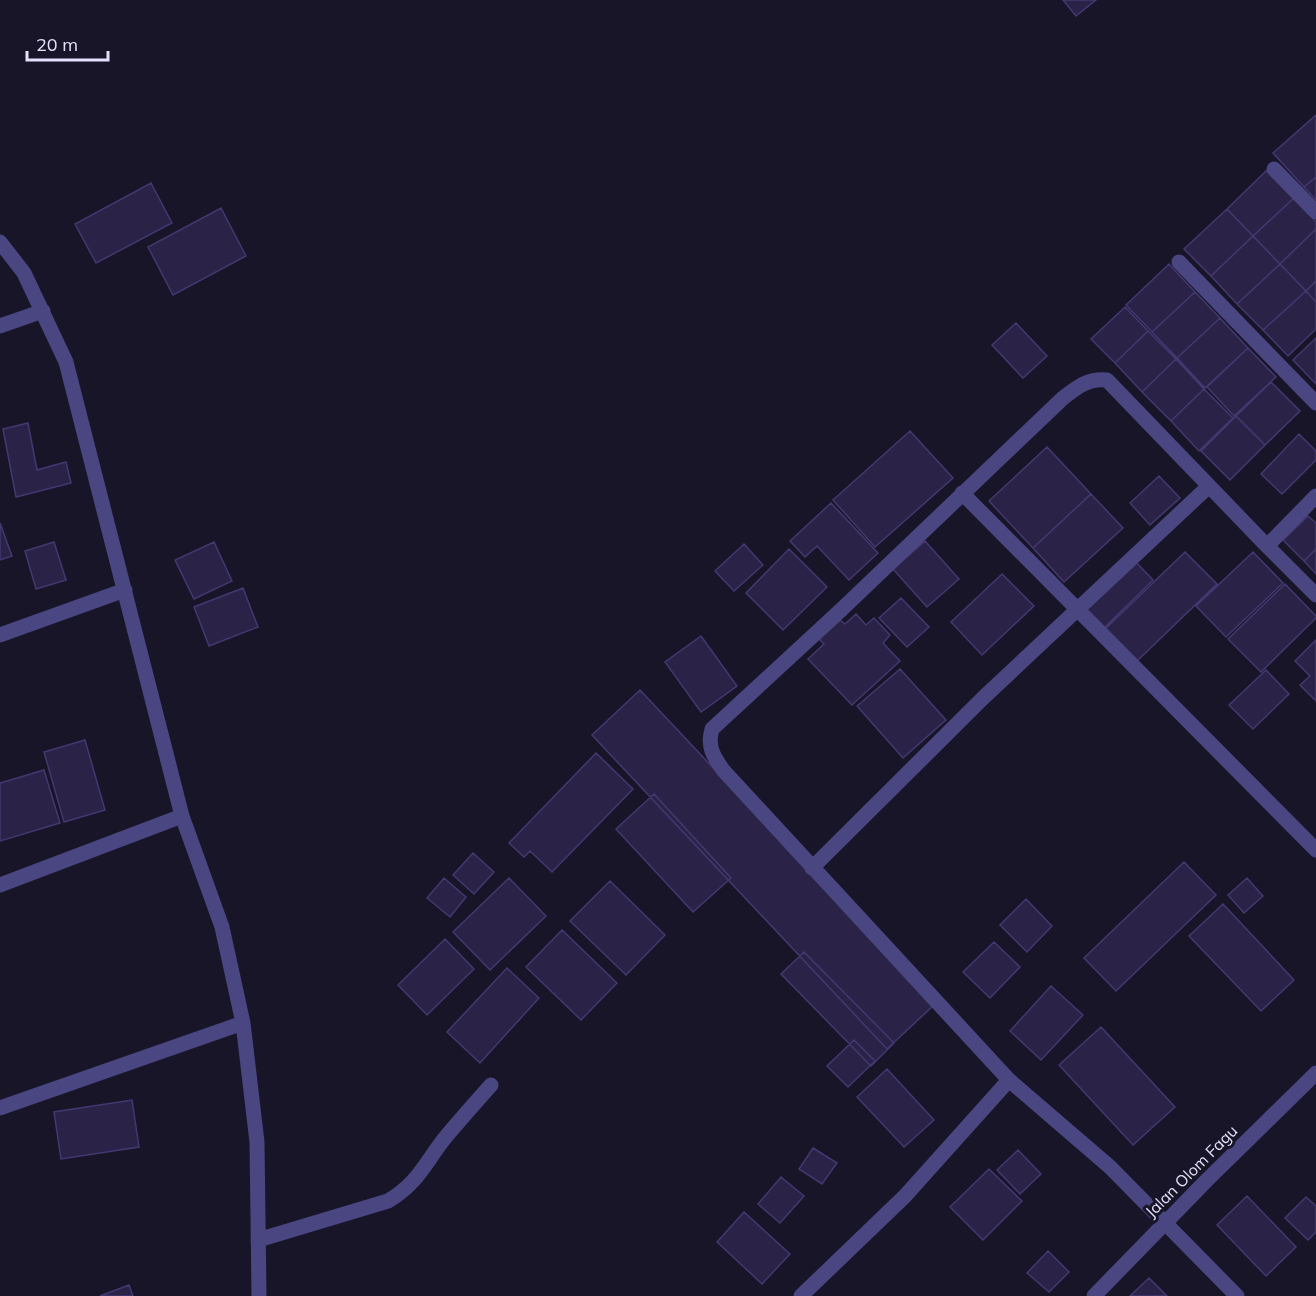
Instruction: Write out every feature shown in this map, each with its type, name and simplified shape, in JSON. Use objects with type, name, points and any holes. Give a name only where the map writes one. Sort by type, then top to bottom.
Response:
[{"type":"street","points":[[1274,169],[1316,212]]},
{"type":"street","points":[[0,242],[24,273],[66,362],[182,816],[222,927],[243,1023],[257,1142],[259,1296]]},
{"type":"street","points":[[1179,262],[1316,403]]},
{"type":"street","points":[[0,326],[43,311]]},
{"type":"street","points":[[1237,1296],[1110,1167],[1009,1080],[723,770],[713,756],[710,745],[712,729],[842,609],[1063,398],[1085,382],[1098,379],[1107,380],[1316,595]]},
{"type":"street","points":[[812,868],[901,778],[1209,486]]},
{"type":"street","points":[[962,493],[1316,850]]},
{"type":"street","points":[[1266,546],[1316,496]]},
{"type":"street","points":[[0,635],[126,590]]},
{"type":"street","points":[[0,885],[182,816]]},
{"type":"street","points":[[0,1108],[243,1023]]},
{"type":"street","name":"Jalan Olom Fagu","points":[[1094,1296],[1165,1222],[1316,1073]]},
{"type":"street","points":[[801,1296],[905,1196],[1009,1080]]},
{"type":"street","points":[[258,1240],[388,1201],[402,1193],[420,1175],[443,1141],[490,1085]]},
{"type":"building","points":[[1063,0],[1096,0],[1076,16]]},
{"type":"building","points":[[1316,115],[1316,177],[1304,187],[1273,153]]},
{"type":"building","points":[[1267,170],[1294,198],[1253,236],[1227,209]]},
{"type":"building","points":[[1316,177],[1316,200],[1304,187]]},
{"type":"building","points":[[151,183],[172,223],[96,263],[75,224]]},
{"type":"building","points":[[1294,198],[1316,222],[1316,229],[1280,264],[1253,236]]},
{"type":"building","points":[[221,208],[246,256],[173,295],[148,247]]},
{"type":"building","points":[[1227,209],[1253,236],[1211,276],[1184,249]]},
{"type":"building","points":[[1316,229],[1316,281],[1306,291],[1280,264]]},
{"type":"building","points":[[1253,236],[1280,264],[1237,304],[1211,276]]},
{"type":"building","points":[[1169,264],[1195,292],[1152,332],[1126,305]]},
{"type":"building","points":[[1280,264],[1306,291],[1263,330],[1237,304]]},
{"type":"building","points":[[1316,281],[1316,302],[1306,291]]},
{"type":"building","points":[[1306,291],[1316,302],[1316,329],[1288,356],[1263,330]]},
{"type":"building","points":[[1195,292],[1220,318],[1177,358],[1152,332]]},
{"type":"building","points":[[1125,307],[1148,331],[1115,363],[1091,339]]},
{"type":"building","points":[[1220,318],[1248,348],[1205,388],[1177,358]]},
{"type":"building","points":[[1016,323],[1047,356],[1023,378],[992,345]]},
{"type":"building","points":[[1148,331],[1176,359],[1142,392],[1115,363]]},
{"type":"building","points":[[1316,338],[1316,384],[1293,360]]},
{"type":"building","points":[[1248,348],[1276,377],[1234,416],[1207,387]]},
{"type":"building","points":[[1176,359],[1204,389],[1171,421],[1142,392]]},
{"type":"building","points":[[1271,382],[1300,411],[1265,445],[1236,416]]},
{"type":"building","points":[[1204,389],[1233,418],[1199,451],[1171,421]]},
{"type":"building","points":[[1236,416],[1265,445],[1230,480],[1201,451]]},
{"type":"building","points":[[28,423],[37,470],[66,462],[71,483],[16,497],[3,429]]},
{"type":"building","points":[[910,431],[953,478],[875,547],[833,500]]},
{"type":"building","points":[[1299,434],[1316,451],[1316,460],[1282,494],[1261,474]]},
{"type":"building","points":[[1047,447],[1091,494],[1033,548],[989,501]]},
{"type":"building","points":[[1159,476],[1180,498],[1150,525],[1130,503]]},
{"type":"building","points":[[1091,494],[1123,528],[1064,582],[1033,548]]},
{"type":"building","points":[[831,503],[878,553],[849,580],[817,546],[805,557],[790,541]]},
{"type":"building","points":[[1308,516],[1316,523],[1316,549],[1304,561],[1283,540]]},
{"type":"building","points":[[0,523],[12,556],[0,560]]},
{"type":"building","points":[[925,541],[959,579],[927,607],[893,569]]},
{"type":"building","points":[[54,542],[66,580],[36,589],[25,551]]},
{"type":"building","points":[[214,542],[232,581],[194,599],[175,560]]},
{"type":"building","points":[[744,544],[763,565],[734,591],[715,571]]},
{"type":"building","points":[[789,549],[827,587],[783,630],[746,593]]},
{"type":"building","points":[[1316,549],[1316,574],[1304,561]]},
{"type":"building","points":[[1185,552],[1217,584],[1136,662],[1104,630]]},
{"type":"building","points":[[1253,552],[1283,583],[1226,637],[1196,606]]},
{"type":"building","points":[[1134,560],[1153,580],[1102,630],[1082,609]]},
{"type":"building","points":[[1002,574],[1034,606],[982,655],[951,622]]},
{"type":"building","points":[[1285,584],[1316,618],[1261,672],[1228,639]]},
{"type":"building","points":[[243,588],[258,627],[209,646],[194,607]]},
{"type":"building","points":[[901,598],[929,627],[907,647],[879,618]]},
{"type":"building","points":[[856,614],[866,625],[874,618],[890,635],[883,643],[900,661],[852,705],[808,659],[824,644],[819,639],[840,620],[845,624]]},
{"type":"building","points":[[701,636],[737,686],[701,712],[665,662]]},
{"type":"building","points":[[1316,640],[1316,701],[1300,685],[1310,676],[1295,661]]},
{"type":"building","points":[[900,669],[946,720],[903,758],[857,706]]},
{"type":"building","points":[[1266,670],[1289,694],[1253,729],[1229,705]]},
{"type":"building","points":[[640,690],[935,1004],[887,1049],[592,735]]},
{"type":"building","points":[[85,740],[105,810],[64,822],[44,752]]},
{"type":"building","points":[[596,753],[633,789],[552,872],[530,851],[524,857],[509,843]]},
{"type":"building","points":[[44,770],[60,823],[0,841],[0,783]]},
{"type":"building","points":[[654,794],[731,878],[693,912],[616,829]]},
{"type":"building","points":[[473,853],[494,872],[474,894],[453,875]]},
{"type":"building","points":[[1184,862],[1216,895],[1116,991],[1084,958]]},
{"type":"building","points":[[444,878],[466,897],[450,917],[427,898]]},
{"type":"building","points":[[509,878],[546,916],[490,970],[453,932]]},
{"type":"building","points":[[1247,878],[1263,896],[1244,913],[1228,895]]},
{"type":"building","points":[[610,881],[665,935],[626,975],[570,921]]},
{"type":"building","points":[[1026,899],[1052,926],[1027,952],[1000,925]]},
{"type":"building","points":[[1223,904],[1294,980],[1261,1011],[1189,936]]},
{"type":"building","points":[[562,930],[617,983],[581,1020],[526,967]]},
{"type":"building","points":[[445,939],[474,969],[427,1015],[398,985]]},
{"type":"building","points":[[994,942],[1020,967],[990,998],[963,972]]},
{"type":"building","points":[[804,952],[894,1043],[871,1066],[781,974]]},
{"type":"building","points":[[507,968],[539,998],[480,1063],[447,1032]]},
{"type":"building","points":[[1051,986],[1083,1015],[1041,1060],[1010,1031]]},
{"type":"building","points":[[1101,1027],[1175,1107],[1133,1145],[1059,1065]]},
{"type":"building","points":[[854,1040],[875,1061],[848,1087],[827,1066]]},
{"type":"building","points":[[887,1069],[934,1120],[904,1147],[857,1097]]},
{"type":"building","points":[[132,1100],[139,1147],[61,1159],[54,1112]]},
{"type":"building","points":[[813,1148],[837,1163],[822,1184],[799,1169]]},
{"type":"building","points":[[1018,1150],[1041,1174],[1020,1194],[997,1170]]},
{"type":"building","points":[[989,1169],[1022,1201],[983,1240],[950,1207]]},
{"type":"building","points":[[781,1177],[804,1196],[780,1223],[758,1204]]},
{"type":"building","points":[[1247,1196],[1296,1247],[1266,1276],[1217,1225]]},
{"type":"building","points":[[1306,1197],[1316,1206],[1316,1232],[1308,1240],[1285,1218]]},
{"type":"building","points":[[744,1212],[790,1254],[762,1284],[717,1242]]},
{"type":"building","points":[[1048,1251],[1069,1272],[1049,1292],[1027,1273]]},
{"type":"building","points":[[1149,1278],[1167,1296],[1130,1296]]},
{"type":"building","points":[[129,1285],[133,1296],[100,1296]]}]
